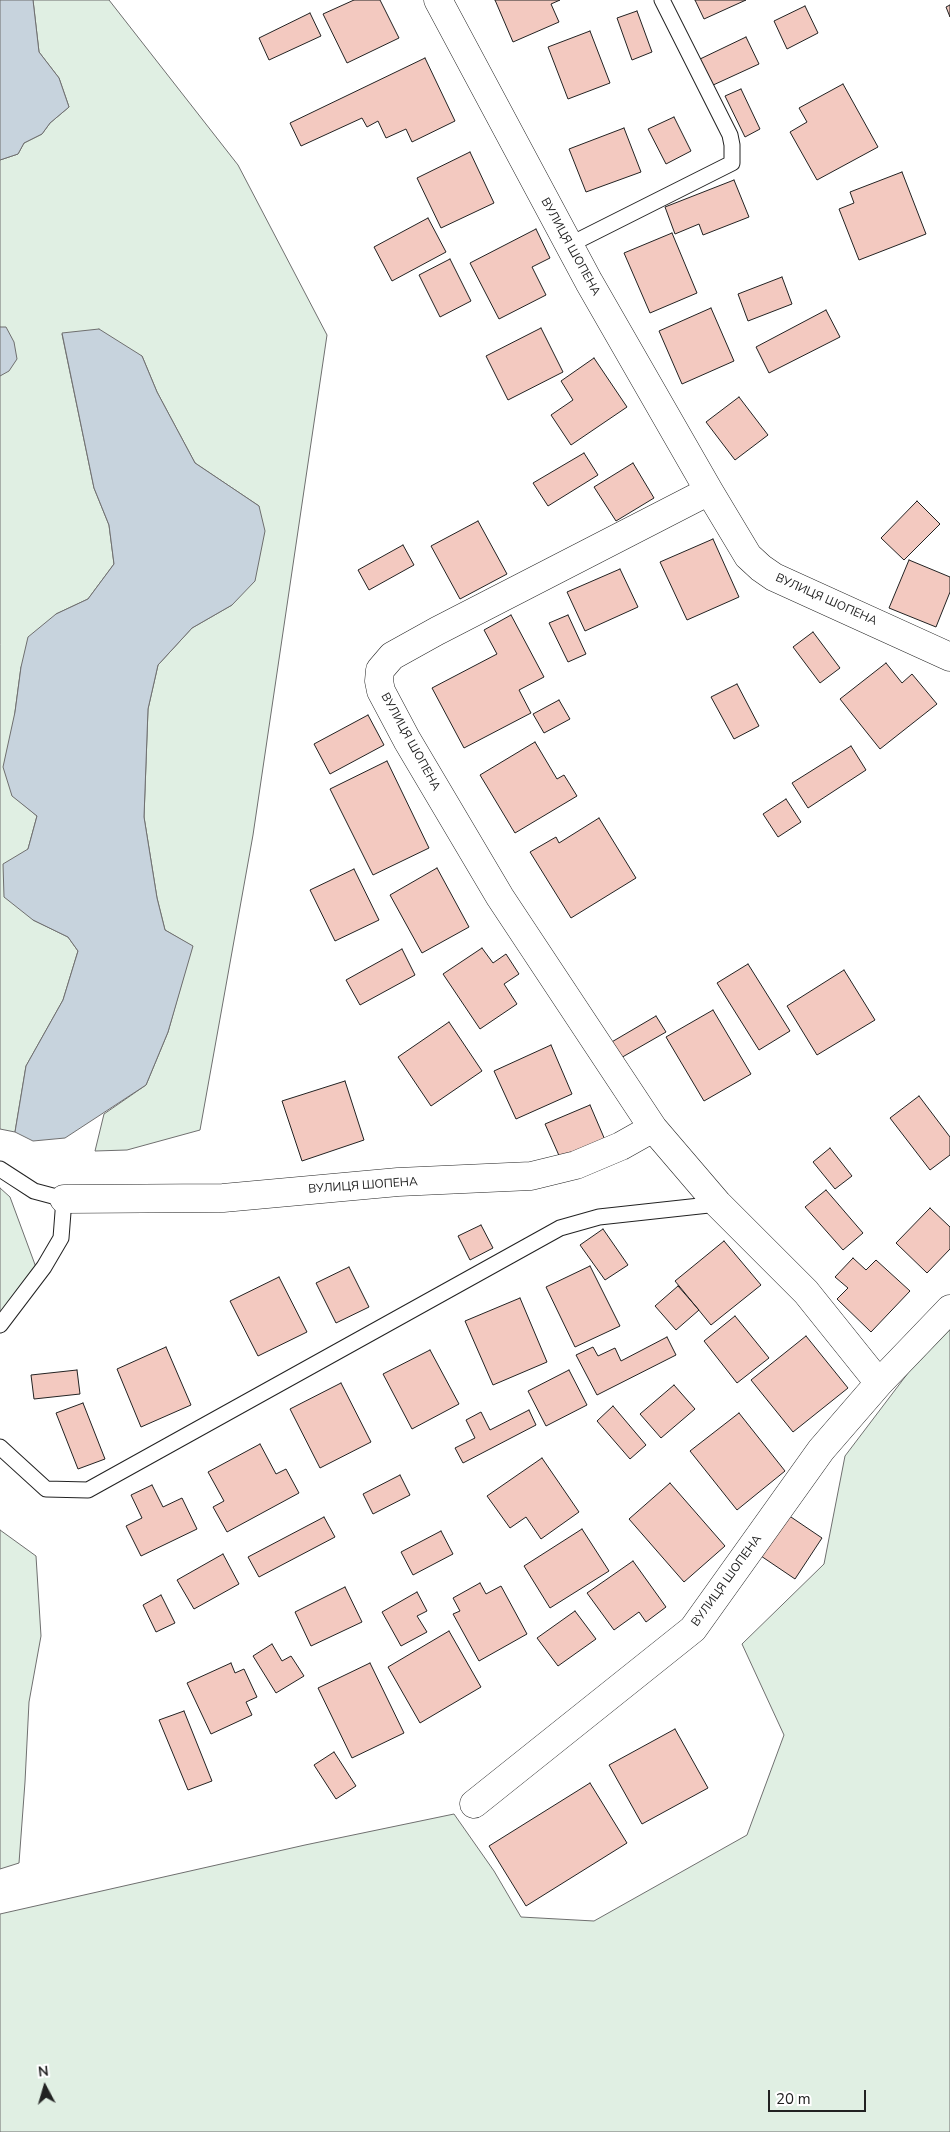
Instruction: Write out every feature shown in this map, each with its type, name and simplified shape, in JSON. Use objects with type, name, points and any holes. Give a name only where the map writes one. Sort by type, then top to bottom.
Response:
[{"type":"street","name":"ВУЛИЦЯ ШОПЕНА","points":[[438,0],[569,245],[709,492],[748,556],[774,577],[950,657]]},
{"type":"street","name":"ВУЛИЦЯ ШОПЕНА","points":[[709,492],[437,630],[392,656],[380,670],[378,681],[381,691],[406,740],[500,897],[652,1128],[718,1204],[806,1292],[879,1383]]},
{"type":"street","name":"ВУЛИЦЯ ШОПЕНА","points":[[64,1198],[223,1198],[398,1182],[532,1176],[576,1165],[621,1146],[652,1128]]},
{"type":"street","name":"ВУЛИЦЯ ШОПЕНА","points":[[474,1804],[693,1629],[822,1450],[879,1383],[950,1309]]},
{"type":"lane","points":[[569,245],[732,163],[730,135],[662,0]]},
{"type":"lane","points":[[0,1169],[34,1191],[64,1198],[61,1238],[44,1267],[0,1325]]},
{"type":"lane","points":[[0,1447],[46,1489],[88,1490],[560,1228],[599,1217],[718,1204]]},
{"type":"green space","points":[[33,0],[109,0],[238,165],[327,335],[253,835],[200,1130],[127,1150],[95,1151],[104,1114],[146,1085],[168,1032],[192,946],[165,930],[157,898],[144,817],[148,709],[158,665],[192,628],[232,605],[259,506],[195,463],[157,392],[142,356],[62,334],[94,488],[109,525],[114,564],[88,599],[56,614],[21,667],[15,712],[12,795],[37,816],[28,849],[33,920],[68,937],[78,951],[63,1000],[26,1066],[15,1132],[0,1129],[0,160],[18,154],[24,143],[42,134],[50,123],[69,107],[59,78],[39,52]]},
{"type":"green space","points":[[0,1188],[10,1197],[37,1270],[0,1324]]},
{"type":"green space","points":[[950,1323],[950,2132],[0,2132],[0,1914],[305,1845],[454,1814],[494,1871],[521,1917],[594,1921],[747,1835],[784,1735],[742,1644],[824,1564],[845,1456],[930,1344]]},
{"type":"green space","points":[[0,1530],[36,1556],[41,1636],[29,1702],[19,1863],[0,1869]]},
{"type":"shaded area","points":[[0,0],[33,0],[39,52],[59,78],[69,107],[50,123],[42,134],[24,143],[18,154],[0,160]]},
{"type":"shaded area","points":[[0,327],[6,327],[14,342],[17,359],[9,371],[0,376]]},
{"type":"shaded area","points":[[99,329],[142,356],[157,392],[195,463],[259,506],[265,531],[255,581],[232,605],[192,628],[158,665],[148,709],[144,817],[157,898],[165,930],[193,946],[168,1032],[146,1085],[65,1138],[33,1141],[15,1132],[26,1066],[63,1000],[78,951],[68,937],[33,920],[4,897],[3,864],[28,849],[37,816],[12,796],[3,767],[28,637],[56,614],[88,599],[114,564],[109,525],[94,488],[62,333]]},
{"type":"building","points":[[354,0],[380,0],[399,38],[347,63],[323,14]]},
{"type":"building","points":[[495,0],[560,0],[551,4],[559,22],[513,42]]},
{"type":"building","points":[[695,0],[746,0],[704,19]]},
{"type":"building","points":[[950,5],[950,17],[946,7]]},
{"type":"building","points":[[805,6],[818,33],[787,49],[774,21]]},
{"type":"building","points":[[637,11],[652,52],[632,60],[617,18]]},
{"type":"building","points":[[310,13],[321,36],[269,60],[259,38]]},
{"type":"building","points":[[590,31],[610,83],[568,99],[548,47]]},
{"type":"building","points":[[746,37],[759,64],[711,86],[698,60]]},
{"type":"building","points":[[425,58],[455,121],[412,142],[406,129],[386,138],[378,121],[367,127],[362,118],[301,146],[290,123]]},
{"type":"building","points":[[843,84],[878,147],[817,180],[790,132],[807,122],[799,108]]},
{"type":"building","points":[[741,89],[760,129],[745,137],[725,96]]},
{"type":"building","points":[[674,117],[691,151],[666,164],[648,129]]},
{"type":"building","points":[[624,128],[641,172],[586,192],[569,149]]},
{"type":"building","points":[[470,152],[494,203],[441,228],[417,178]]},
{"type":"building","points":[[902,172],[926,234],[859,260],[839,209],[854,203],[850,192]]},
{"type":"building","points":[[734,180],[749,217],[703,235],[699,224],[675,234],[665,207]]},
{"type":"building","points":[[428,218],[446,252],[392,281],[374,247]]},
{"type":"building","points":[[536,229],[550,258],[532,267],[546,295],[499,319],[470,263]]},
{"type":"building","points":[[672,233],[697,293],[650,313],[624,253]]},
{"type":"building","points":[[450,259],[471,301],[440,317],[419,275]]},
{"type":"building","points":[[782,277],[792,304],[748,321],[738,294]]},
{"type":"building","points":[[711,308],[734,361],[682,384],[659,331]]},
{"type":"building","points":[[826,310],[840,337],[769,373],[756,347]]},
{"type":"building","points":[[541,328],[563,372],[508,400],[486,356]]},
{"type":"building","points":[[594,358],[627,407],[571,445],[551,415],[573,400],[561,381]]},
{"type":"building","points":[[739,397],[768,435],[735,460],[706,422]]},
{"type":"building","points":[[584,453],[598,475],[548,506],[533,483]]},
{"type":"building","points":[[633,463],[654,498],[616,521],[594,487]]},
{"type":"building","points":[[917,501],[940,524],[904,560],[881,538]]},
{"type":"building","points":[[478,521],[507,574],[460,599],[431,546]]},
{"type":"building","points":[[713,539],[739,597],[687,620],[660,562]]},
{"type":"building","points":[[403,545],[414,565],[369,590],[358,570]]},
{"type":"building","points":[[909,560],[950,577],[950,592],[936,627],[889,608]]},
{"type":"building","points":[[620,569],[638,607],[585,631],[567,592]]},
{"type":"building","points":[[511,615],[544,677],[519,690],[531,713],[464,748],[432,688],[497,654],[484,630]]},
{"type":"building","points":[[568,615],[586,654],[568,662],[549,623]]},
{"type":"building","points":[[813,632],[840,668],[820,683],[793,647]]},
{"type":"building","points":[[886,663],[902,683],[912,674],[937,704],[880,749],[840,699]]},
{"type":"building","points":[[737,684],[759,726],[734,739],[711,697]]},
{"type":"building","points":[[559,700],[570,719],[544,733],[533,714]]},
{"type":"building","points":[[368,715],[384,745],[330,774],[314,744]]},
{"type":"building","points":[[535,742],[557,779],[564,775],[577,796],[515,833],[480,775]]},
{"type":"building","points":[[851,746],[866,770],[808,808],[792,783]]},
{"type":"building","points":[[387,761],[429,848],[373,875],[330,789]]},
{"type":"building","points":[[786,799],[801,822],[778,837],[763,814]]},
{"type":"building","points":[[599,818],[636,878],[571,918],[530,852],[556,837],[559,843]]},
{"type":"building","points":[[437,868],[469,927],[422,953],[390,895]]},
{"type":"building","points":[[354,869],[379,920],[335,941],[310,890]]},
{"type":"building","points":[[482,948],[493,963],[506,954],[519,974],[504,984],[517,1004],[480,1029],[443,974]]},
{"type":"building","points":[[402,949],[415,975],[360,1005],[346,980]]},
{"type":"building","points":[[748,964],[790,1031],[759,1050],[717,983]]},
{"type":"building","points":[[844,970],[875,1020],[817,1055],[787,1006]]},
{"type":"building","points":[[713,1010],[751,1074],[704,1101],[666,1037]]},
{"type":"building","points":[[656,1016],[666,1032],[619,1059],[610,1043]]},
{"type":"building","points":[[449,1022],[482,1071],[431,1106],[398,1057]]},
{"type":"building","points":[[551,1045],[572,1094],[516,1119],[494,1071]]},
{"type":"building","points":[[345,1081],[364,1140],[302,1161],[282,1101]]},
{"type":"building","points":[[919,1096],[950,1137],[950,1155],[930,1170],[890,1118]]},
{"type":"building","points":[[590,1105],[605,1140],[561,1160],[545,1124]]},
{"type":"building","points":[[830,1148],[852,1176],[835,1189],[813,1162]]},
{"type":"building","points":[[826,1190],[863,1233],[843,1250],[805,1207]]},
{"type":"building","points":[[930,1208],[950,1227],[950,1249],[927,1273],[896,1243]]},
{"type":"building","points":[[481,1225],[493,1248],[470,1260],[458,1236]]},
{"type":"building","points":[[603,1229],[628,1265],[605,1280],[580,1245]]},
{"type":"building","points":[[724,1241],[761,1285],[711,1325],[675,1281]]},
{"type":"building","points":[[853,1258],[866,1270],[876,1260],[910,1291],[871,1332],[837,1299],[848,1288],[835,1277]]},
{"type":"building","points":[[590,1266],[620,1326],[575,1347],[546,1287]]},
{"type":"building","points":[[349,1267],[369,1307],[336,1323],[316,1283]]},
{"type":"building","points":[[279,1277],[307,1332],[258,1356],[230,1301]]},
{"type":"building","points":[[678,1286],[699,1310],[676,1330],[655,1306]]},
{"type":"building","points":[[520,1298],[547,1362],[493,1385],[465,1321]]},
{"type":"building","points":[[735,1316],[769,1358],[737,1383],[704,1341]]},
{"type":"building","points":[[806,1336],[848,1388],[793,1432],[751,1380]]},
{"type":"building","points":[[667,1337],[676,1355],[597,1395],[576,1355],[593,1347],[598,1356],[615,1348],[621,1361]]},
{"type":"building","points":[[166,1347],[191,1405],[141,1427],[117,1369]]},
{"type":"building","points":[[430,1350],[459,1404],[412,1429],[383,1374]]},
{"type":"building","points":[[77,1370],[80,1394],[34,1399],[31,1375]]},
{"type":"building","points":[[569,1370],[587,1405],[546,1426],[528,1391]]},
{"type":"building","points":[[341,1383],[371,1442],[320,1468],[290,1409]]},
{"type":"building","points":[[674,1385],[695,1409],[661,1438],[640,1414]]},
{"type":"building","points":[[83,1403],[105,1459],[78,1469],[56,1413]]},
{"type":"building","points":[[613,1406],[646,1445],[630,1459],[597,1421]]},
{"type":"building","points":[[529,1410],[536,1425],[463,1463],[455,1448],[475,1438],[466,1420],[481,1412],[490,1430]]},
{"type":"building","points":[[739,1413],[785,1471],[737,1510],[690,1451]]},
{"type":"building","points":[[260,1444],[276,1474],[286,1469],[299,1493],[227,1532],[213,1507],[224,1501],[208,1472]]},
{"type":"building","points":[[542,1458],[579,1512],[541,1539],[526,1517],[510,1528],[487,1496]]},
{"type":"building","points":[[400,1475],[410,1495],[373,1514],[363,1494]]},
{"type":"building","points":[[670,1483],[725,1546],[684,1582],[629,1519]]},
{"type":"building","points":[[152,1485],[163,1507],[182,1498],[197,1529],[141,1556],[126,1526],[142,1518],[131,1495]]},
{"type":"building","points":[[788,1515],[822,1538],[795,1579],[761,1556]]},
{"type":"building","points":[[324,1517],[335,1537],[259,1577],[248,1557]]},
{"type":"building","points":[[582,1529],[609,1571],[550,1608],[524,1566]]},
{"type":"building","points":[[441,1531],[453,1554],[413,1575],[401,1552]]},
{"type":"building","points":[[223,1554],[239,1584],[194,1609],[177,1580]]},
{"type":"building","points":[[633,1561],[666,1607],[646,1622],[639,1612],[614,1630],[587,1593]]},
{"type":"building","points":[[480,1583],[486,1594],[501,1586],[527,1634],[479,1661],[453,1614],[460,1611],[453,1598]]},
{"type":"building","points":[[345,1587],[362,1622],[311,1646],[295,1612]]},
{"type":"building","points":[[417,1592],[427,1611],[417,1616],[427,1632],[401,1646],[382,1612]]},
{"type":"building","points":[[161,1595],[175,1623],[156,1632],[143,1605]]},
{"type":"building","points":[[575,1611],[596,1639],[558,1666],[537,1638]]},
{"type":"building","points":[[449,1631],[481,1687],[420,1723],[388,1667]]},
{"type":"building","points":[[272,1644],[282,1661],[291,1656],[304,1676],[276,1693],[253,1656]]},
{"type":"building","points":[[231,1663],[235,1673],[244,1669],[257,1697],[246,1702],[252,1715],[211,1734],[187,1683]]},
{"type":"building","points":[[370,1663],[404,1733],[352,1758],[318,1688]]},
{"type":"building","points":[[184,1711],[212,1781],[188,1790],[159,1720]]},
{"type":"building","points":[[675,1729],[708,1788],[642,1824],[609,1765]]},
{"type":"building","points":[[334,1752],[356,1786],[336,1799],[314,1765]]},
{"type":"building","points":[[590,1783],[627,1843],[526,1906],[489,1846]]}]
